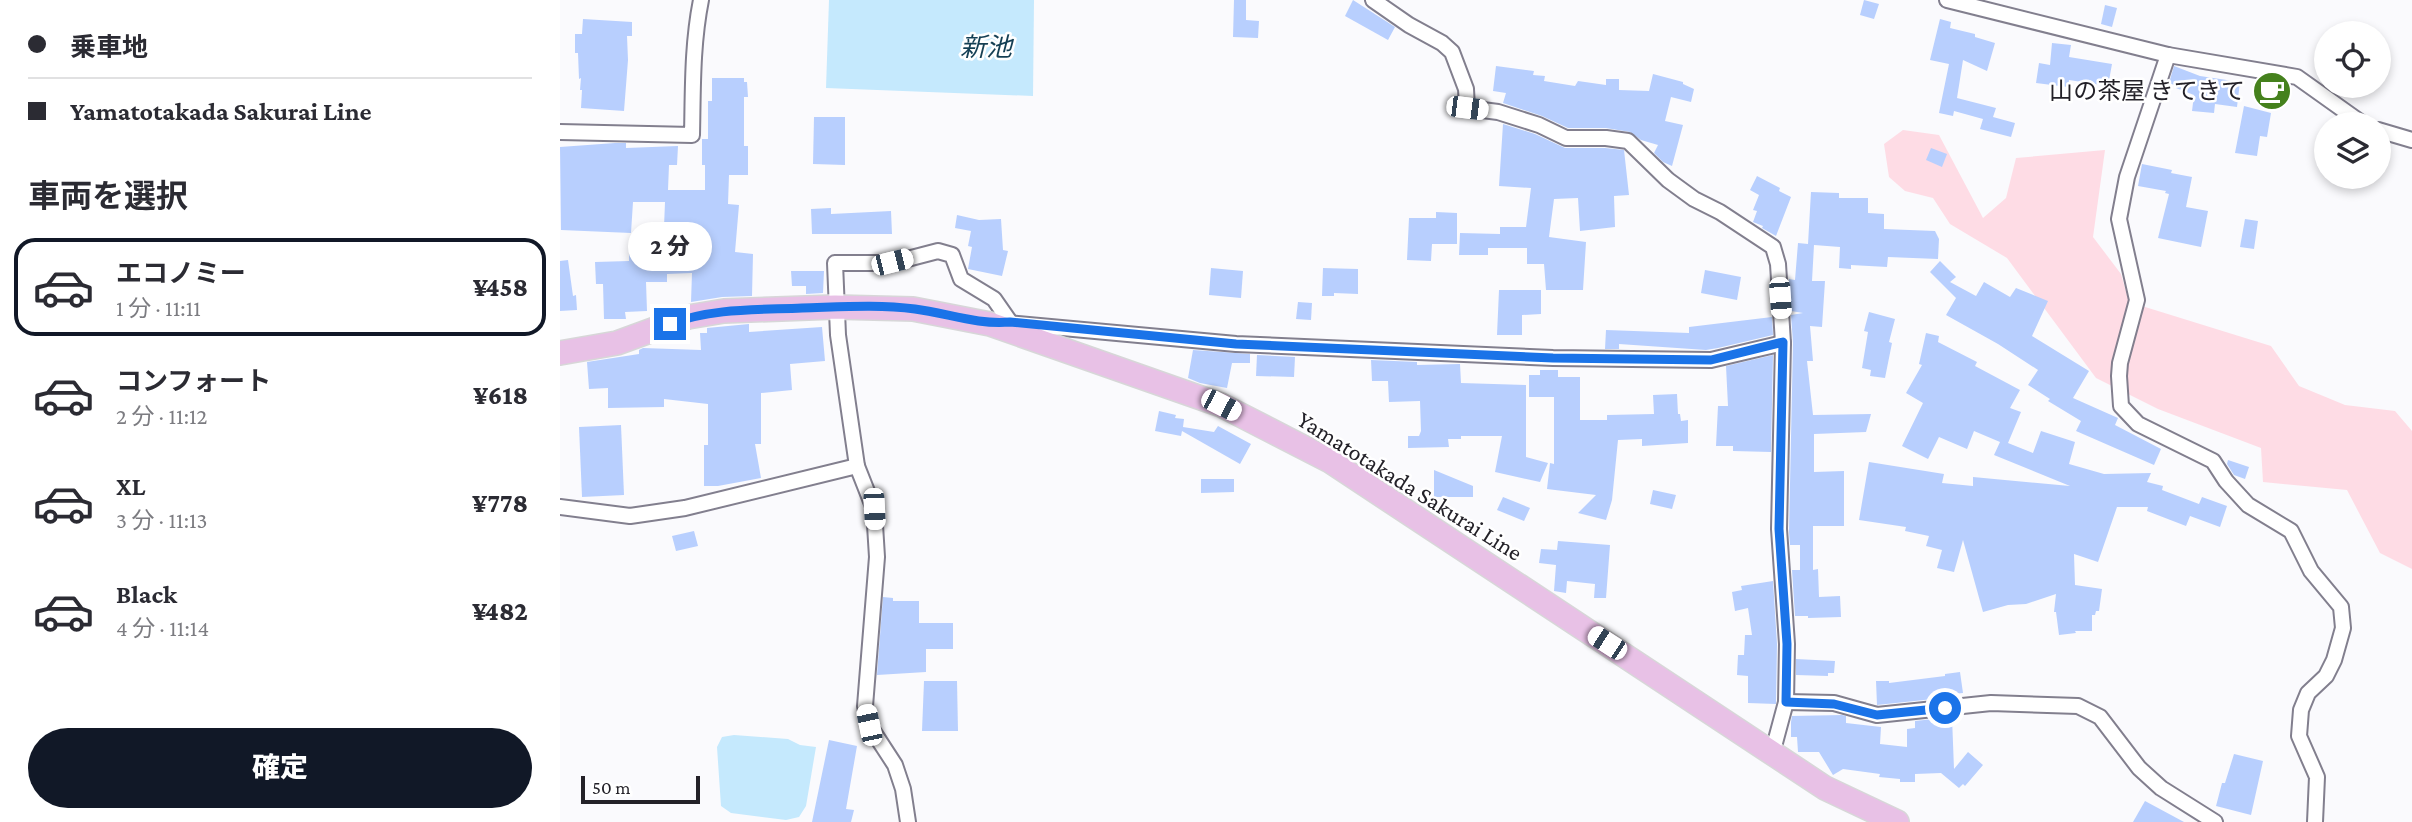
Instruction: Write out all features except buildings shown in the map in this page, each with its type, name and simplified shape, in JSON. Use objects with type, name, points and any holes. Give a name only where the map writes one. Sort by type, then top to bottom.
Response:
[{"type":"main road","name":"Yamatotakada Sakurai Line","points":[[560,353],[617,343],[688,317],[724,311],[835,307],[914,309],[1000,323],[1221,405],[1330,461],[1825,789],[1897,822]]},
{"type":"street","points":[[560,132],[692,135],[697,21],[701,0]]},
{"type":"street","points":[[1373,0],[1452,52],[1466,89],[1467,108],[1499,112],[1539,125],[1566,138],[1628,141],[1668,180],[1773,247],[1778,264],[1783,342],[1779,529],[1787,644],[1786,702],[1772,754]]},
{"type":"street","points":[[1947,0],[2168,55],[2297,77],[2345,112]]},
{"type":"street","points":[[2168,55],[2127,177],[2119,219],[2137,300],[2120,363],[2121,406],[2138,424],[2213,461],[2226,481],[2249,505],[2291,531],[2311,570],[2341,607],[2343,628],[2334,660],[2326,676],[2308,693],[2301,710],[2299,736],[2317,776],[2315,822]]},
{"type":"street","points":[[2391,134],[2412,140]]},
{"type":"street","points":[[908,822],[903,789],[895,765],[869,725],[865,706],[877,557],[874,509],[857,466],[835,307],[835,263],[892,262],[938,251],[952,255],[961,279],[994,299],[1000,323],[1236,344],[1553,358],[1711,360],[1783,342]]},
{"type":"street","points":[[560,507],[630,516],[685,508],[857,466]]},
{"type":"street","points":[[1786,702],[1834,704],[1877,715],[1991,704],[2078,706],[2100,718],[2139,768],[2161,788],[2215,822]]},
{"type":"shaded area","points":[[1903,130],[1939,135],[1983,218],[2006,198],[2016,158],[2105,150],[2093,237],[2121,274],[2129,302],[2271,346],[2299,386],[2345,405],[2395,411],[2412,431],[2412,569],[2380,553],[2347,490],[2263,482],[2261,448],[2158,409],[2096,378],[2007,258],[1950,224],[1933,198],[1905,191],[1889,177],[1884,144]]},
{"type":"water","name":"新池","points":[[829,0],[1034,0],[1033,96],[826,88]]},
{"type":"water","points":[[734,735],[788,739],[800,745],[816,747],[806,806],[799,817],[786,820],[731,813],[721,806],[717,747],[722,737]]},
{"type":"place","name":"山の茶屋 きてきて","points":[[2272,91]]},
{"type":"route","points":[[670,324],[688,317],[724,311],[835,307],[914,309],[990,324],[1010,322],[1236,344],[1553,358],[1711,360],[1783,342],[1779,529],[1787,644],[1786,702],[1834,704],[1877,715],[1945,708]]}]
